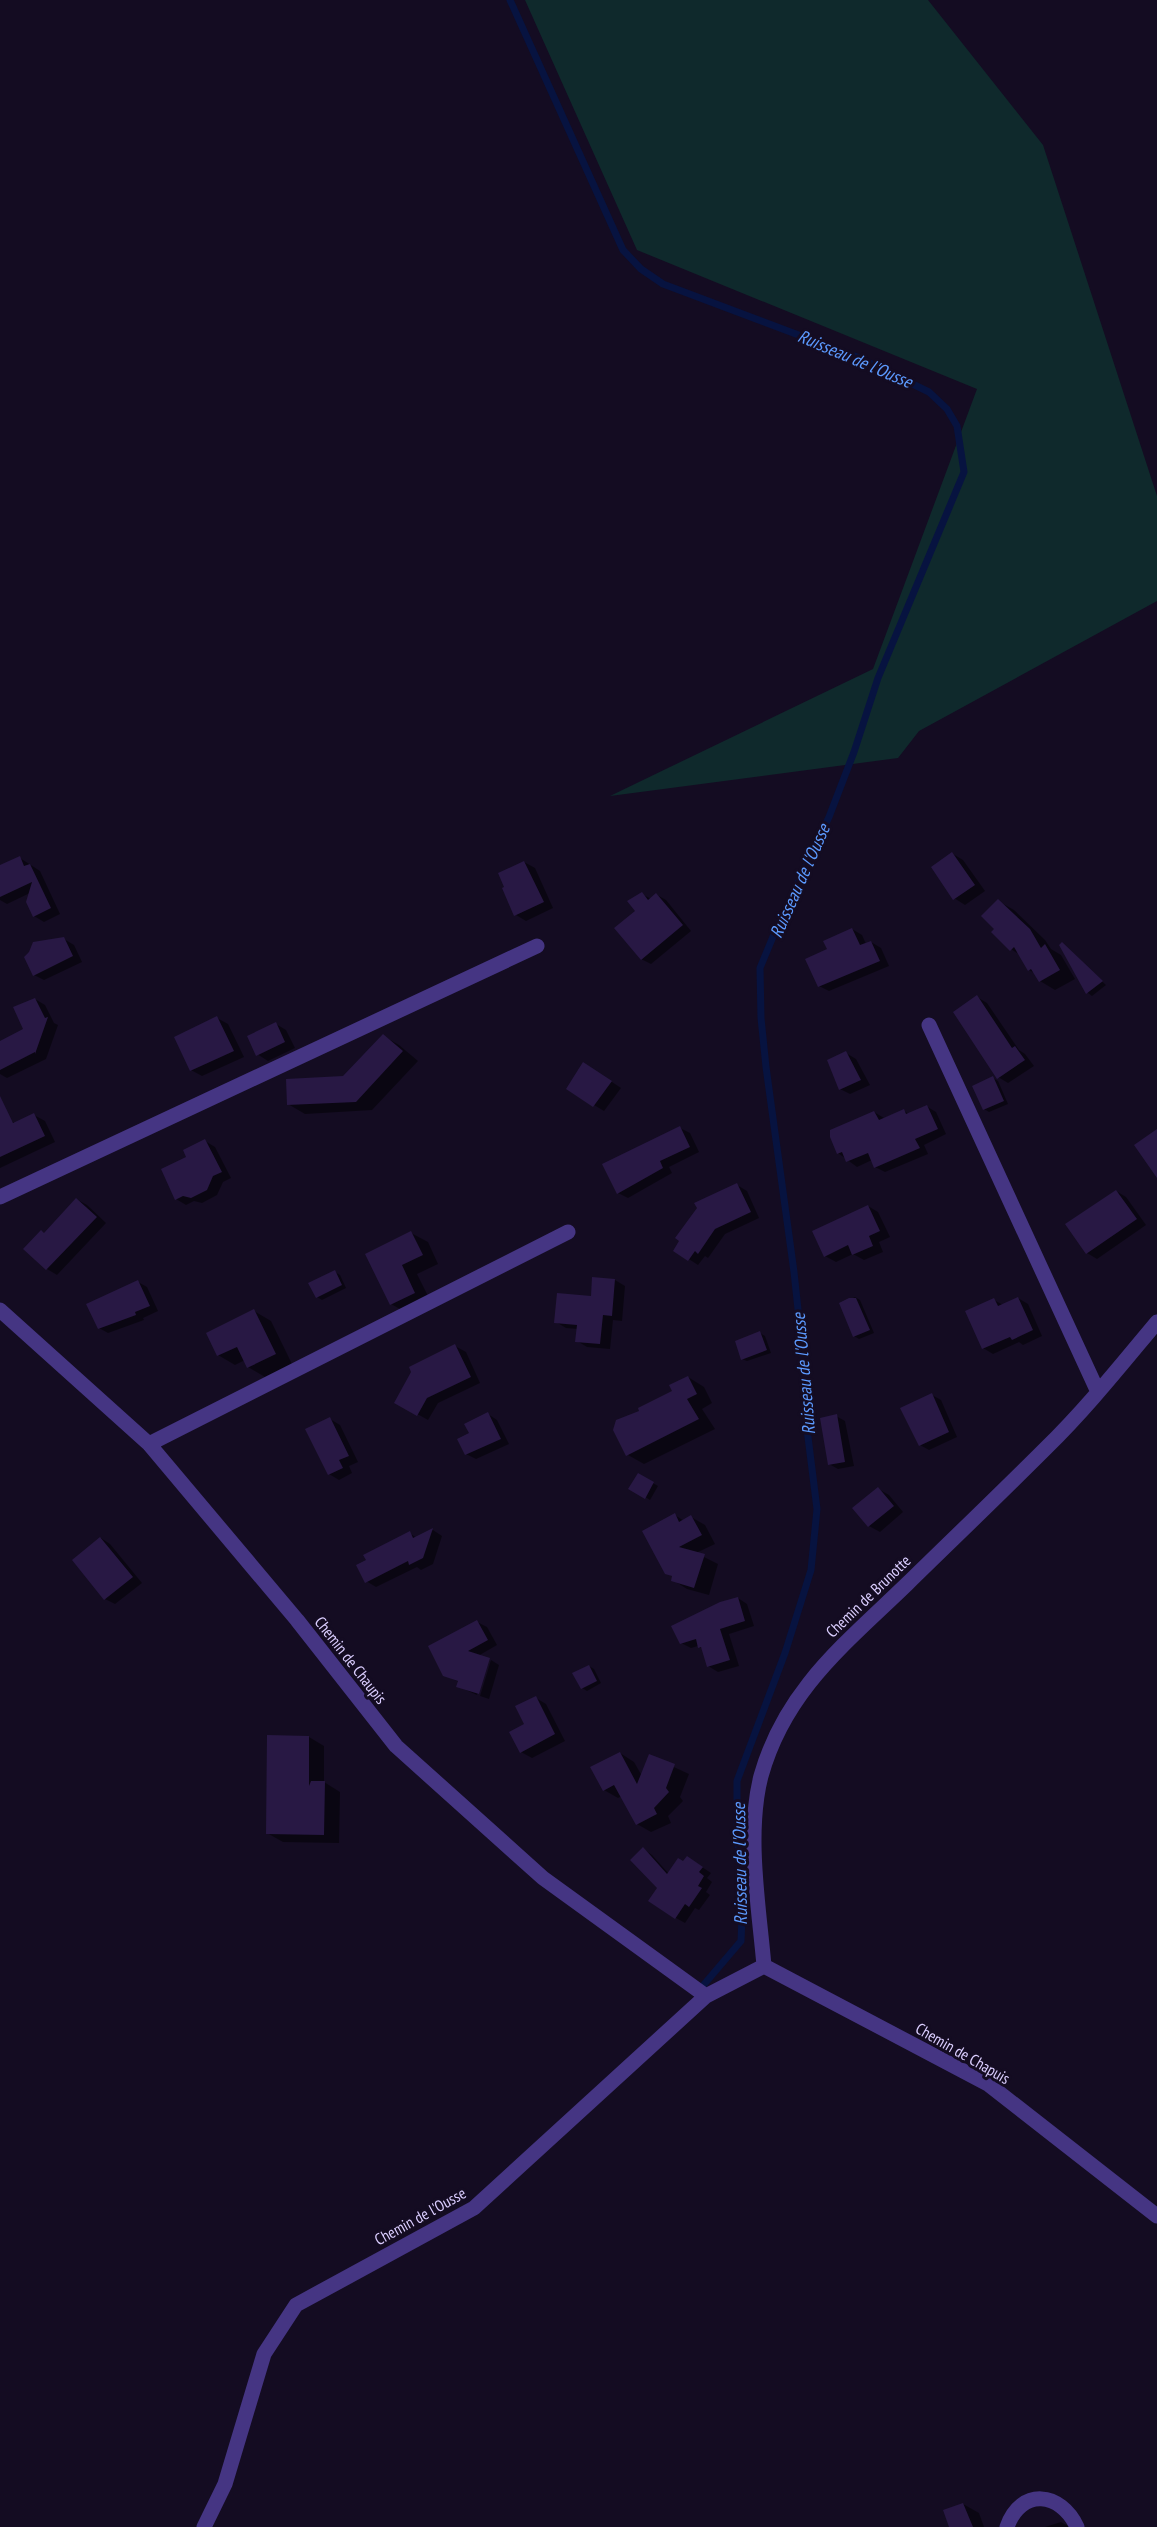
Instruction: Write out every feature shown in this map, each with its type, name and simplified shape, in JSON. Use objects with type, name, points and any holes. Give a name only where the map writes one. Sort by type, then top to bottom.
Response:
[{"type":"street","points":[[0,1197],[537,946]]},
{"type":"street","points":[[929,1024],[1098,1392]]},
{"type":"street","points":[[148,1444],[568,1232]]},
{"type":"street","name":"Chemin de Chaupis","points":[[0,1310],[148,1444],[297,1620],[396,1746],[543,1878],[706,1996]]},
{"type":"street","name":"Chemin de Brunotte","points":[[764,1966],[755,1862],[756,1818],[760,1779],[770,1747],[783,1719],[798,1695],[835,1653],[1049,1446],[1157,1322]]},
{"type":"street","name":"Chemin de l'Ousse","points":[[204,2527],[225,2484],[264,2354],[296,2304],[474,2208],[706,1996],[764,1966]]},
{"type":"street","name":"Chemin de Chapuis","points":[[764,1966],[987,2084],[1157,2216]]},
{"type":"street","points":[[1007,2527],[1011,2516],[1026,2501],[1047,2499],[1070,2511],[1077,2527]]},
{"type":"green space","points":[[525,0],[928,0],[1043,145],[1157,496],[1157,601],[919,731],[898,758],[610,796],[873,669],[977,389],[637,250]]},
{"type":"building","points":[[952,852],[975,885],[953,900],[931,867]]},
{"type":"building","points":[[20,856],[24,866],[30,864],[51,908],[33,917],[26,902],[32,882],[0,897],[0,865]]},
{"type":"building","points":[[524,861],[544,902],[514,916],[498,873]]},
{"type":"building","points":[[642,892],[648,900],[656,893],[683,925],[641,960],[614,928],[635,911],[627,901]]},
{"type":"building","points":[[998,899],[1030,929],[1041,948],[1045,944],[1060,970],[1039,982],[1031,969],[1028,971],[1014,947],[1010,951],[991,932],[994,929],[981,916]]},
{"type":"building","points":[[852,928],[860,945],[871,941],[880,961],[818,987],[805,959],[827,949],[823,941]]},
{"type":"building","points":[[64,937],[73,956],[33,976],[24,957],[33,942]]},
{"type":"building","points":[[1062,942],[1103,981],[1086,994],[1059,945]]},
{"type":"building","points":[[977,995],[1012,1048],[1015,1046],[1025,1060],[997,1079],[953,1012]]},
{"type":"building","points":[[35,998],[45,1018],[48,1017],[35,1054],[35,1052],[0,1070],[0,1041],[23,1029],[13,1007]]},
{"type":"building","points":[[217,1016],[234,1051],[190,1071],[174,1037]]},
{"type":"building","points":[[276,1022],[285,1042],[256,1056],[247,1036]]},
{"type":"building","points":[[383,1034],[403,1051],[356,1102],[287,1105],[286,1079],[343,1076]]},
{"type":"building","points":[[846,1051],[861,1080],[839,1090],[827,1060]]},
{"type":"building","points":[[583,1062],[612,1081],[593,1107],[566,1089]]},
{"type":"building","points":[[993,1076],[1004,1101],[983,1110],[972,1086]]},
{"type":"building","points":[[0,1096],[13,1123],[34,1113],[45,1136],[0,1157]]},
{"type":"building","points":[[927,1105],[938,1129],[915,1139],[920,1148],[874,1168],[868,1153],[846,1162],[842,1152],[837,1154],[830,1137],[830,1130],[874,1111],[879,1120],[904,1109],[906,1114]]},
{"type":"building","points":[[680,1126],[690,1147],[660,1161],[663,1168],[617,1194],[602,1164]]},
{"type":"building","points":[[1157,1129],[1157,1178],[1134,1145]]},
{"type":"building","points":[[205,1139],[222,1172],[213,1176],[207,1190],[191,1198],[183,1196],[175,1200],[161,1169],[186,1157],[183,1150]]},
{"type":"building","points":[[737,1183],[751,1212],[715,1229],[698,1254],[695,1251],[688,1261],[673,1251],[679,1241],[675,1238],[697,1208],[694,1203]]},
{"type":"building","points":[[1116,1190],[1137,1219],[1086,1254],[1065,1224]]},
{"type":"building","points":[[76,1198],[97,1217],[46,1270],[23,1249],[41,1230],[44,1233]]},
{"type":"building","points":[[868,1205],[880,1231],[869,1236],[873,1246],[852,1255],[848,1245],[824,1257],[812,1231]]},
{"type":"building","points":[[411,1231],[423,1255],[402,1265],[415,1293],[390,1305],[365,1254]]},
{"type":"building","points":[[335,1270],[342,1285],[316,1298],[308,1283]]},
{"type":"building","points":[[592,1277],[615,1279],[612,1316],[603,1315],[600,1344],[575,1342],[577,1325],[554,1323],[557,1293],[591,1296]]},
{"type":"building","points":[[138,1280],[150,1306],[135,1312],[136,1315],[98,1329],[86,1304]]},
{"type":"building","points":[[1018,1297],[1033,1330],[1012,1340],[1010,1337],[982,1349],[965,1311],[994,1298],[998,1306]]},
{"type":"building","points":[[849,1298],[856,1298],[870,1330],[853,1337],[839,1303]]},
{"type":"building","points":[[254,1309],[276,1354],[247,1368],[237,1347],[217,1356],[206,1333]]},
{"type":"building","points":[[760,1331],[767,1350],[741,1360],[735,1341]]},
{"type":"building","points":[[455,1344],[471,1377],[427,1398],[417,1416],[394,1403],[411,1372],[409,1367]]},
{"type":"building","points":[[688,1376],[697,1394],[687,1399],[699,1419],[626,1456],[613,1430],[616,1420],[639,1411],[638,1408],[672,1391],[669,1385]]},
{"type":"building","points":[[932,1393],[949,1432],[919,1446],[900,1408]]},
{"type":"building","points":[[488,1412],[501,1439],[465,1455],[457,1439],[469,1433],[464,1424]]},
{"type":"building","points":[[837,1414],[845,1462],[828,1465],[820,1418]]},
{"type":"building","points":[[330,1417],[349,1456],[339,1460],[343,1468],[328,1475],[305,1429]]},
{"type":"building","points":[[638,1473],[654,1482],[645,1499],[628,1489]]},
{"type":"building","points":[[878,1487],[894,1506],[868,1527],[852,1508]]},
{"type":"building","points":[[675,1513],[679,1522],[691,1515],[702,1535],[679,1547],[705,1554],[694,1588],[671,1581],[672,1576],[665,1574],[642,1531]]},
{"type":"building","points":[[433,1528],[423,1558],[409,1565],[408,1561],[365,1583],[356,1565],[366,1560],[363,1555],[410,1531],[413,1538]]},
{"type":"building","points":[[100,1537],[133,1577],[104,1600],[72,1560]]},
{"type":"building","points":[[738,1597],[745,1621],[720,1629],[730,1660],[707,1667],[696,1639],[680,1644],[671,1626],[720,1602]]},
{"type":"building","points":[[477,1620],[488,1640],[468,1651],[490,1658],[479,1694],[456,1687],[458,1681],[443,1676],[428,1646]]},
{"type":"building","points":[[589,1665],[597,1681],[581,1689],[572,1673]]},
{"type":"building","points":[[536,1696],[555,1734],[520,1753],[509,1732],[524,1724],[515,1706]]},
{"type":"building","points":[[267,1735],[309,1736],[309,1786],[311,1781],[325,1781],[324,1835],[266,1834]]},
{"type":"building","points":[[620,1752],[637,1784],[649,1754],[675,1764],[666,1788],[669,1792],[654,1808],[657,1814],[636,1825],[614,1785],[603,1791],[590,1767]]},
{"type":"building","points":[[643,1847],[667,1874],[678,1858],[683,1861],[687,1856],[703,1867],[699,1872],[704,1876],[698,1886],[702,1888],[689,1907],[685,1904],[675,1919],[648,1901],[657,1888],[630,1860]]},
{"type":"building","points":[[963,2503],[973,2527],[949,2527],[943,2510]]},
{"type":"waterway","name":"Ruisseau de l'Ousse","points":[[510,0],[623,250],[641,269],[663,284],[857,357],[929,392],[947,409],[957,426],[964,472],[878,678],[854,752],[829,817],[760,968],[761,1018],[766,1067],[794,1272],[803,1356],[806,1421],[817,1509],[811,1570],[785,1653],[737,1781],[737,1835],[743,1893],[741,1941],[701,1988]]}]
